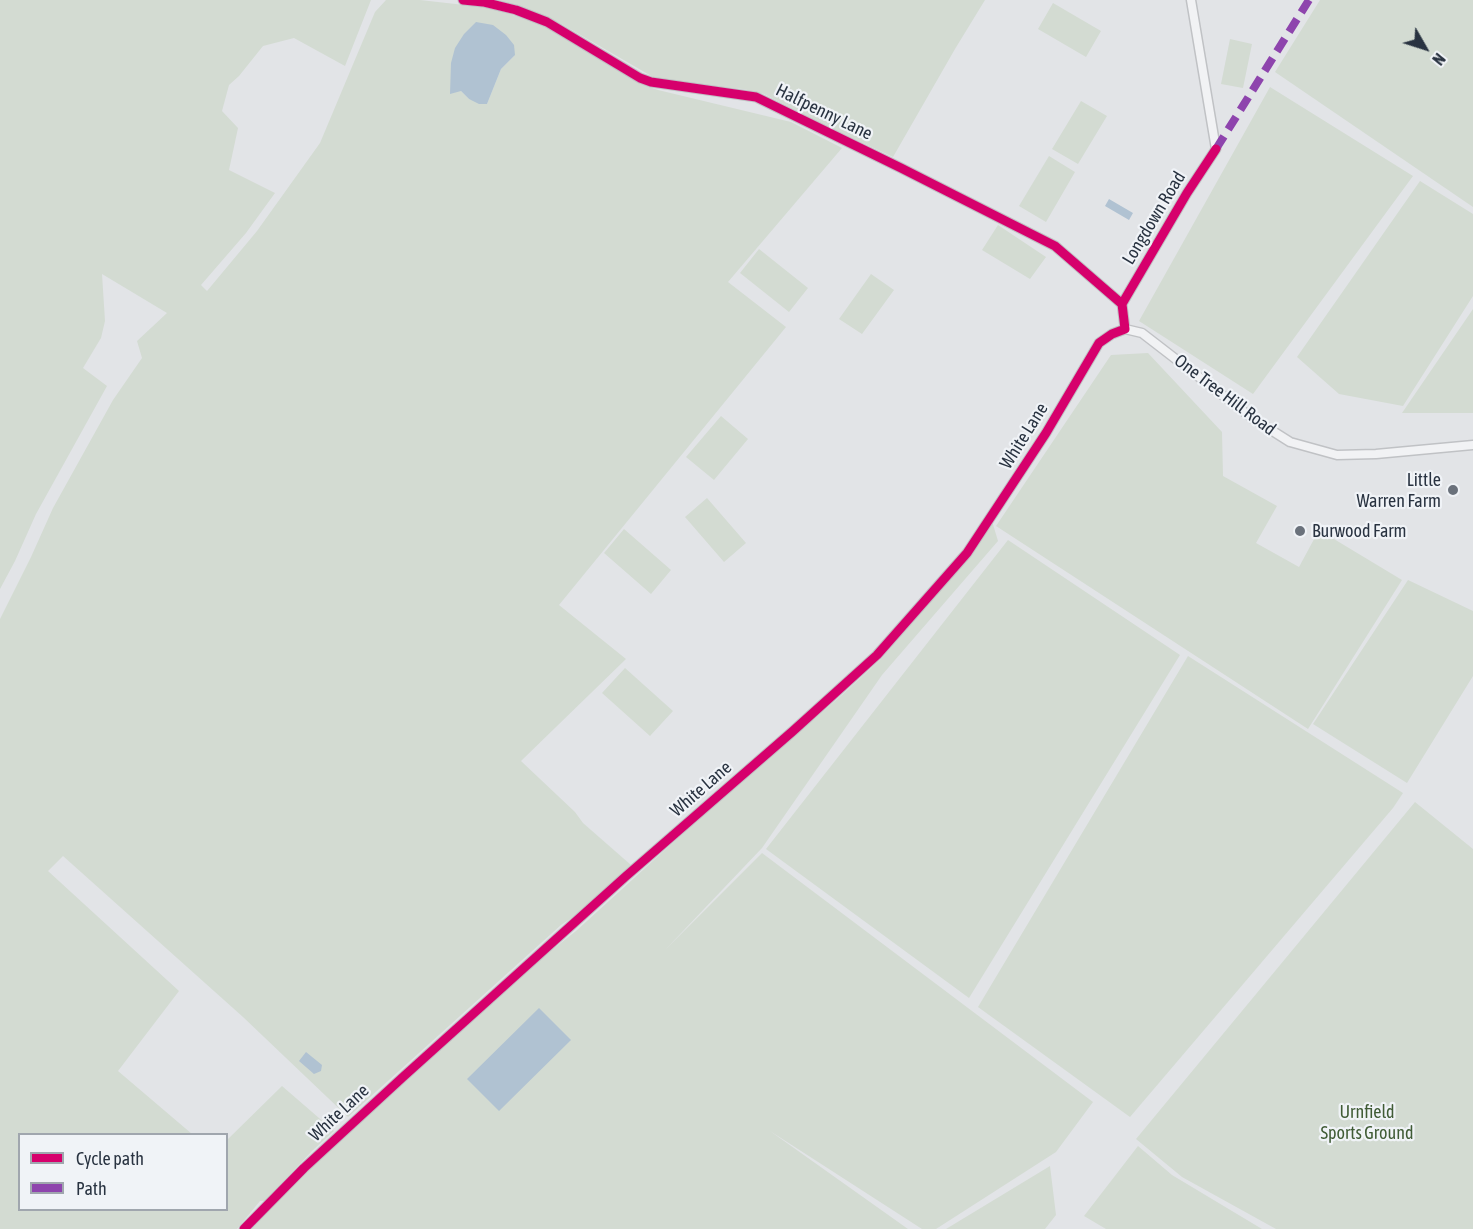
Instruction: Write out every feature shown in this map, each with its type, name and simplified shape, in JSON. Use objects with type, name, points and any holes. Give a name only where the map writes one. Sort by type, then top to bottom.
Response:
[{"type":"street","name":"Halfpenny Lane","points":[[463,0],[516,10],[547,22],[640,78],[651,82],[756,97],[1055,246],[1122,304]]},
{"type":"street","name":"Longdown Road","points":[[1122,304],[1187,193],[1216,149],[1191,0]]},
{"type":"street","points":[[1122,304],[1125,329]]},
{"type":"street","name":"One Tree Hill Road","points":[[1125,329],[1142,333],[1252,418],[1290,442],[1337,454],[1376,454],[1473,445]]},
{"type":"street","name":"White Lane","points":[[244,1229],[304,1167],[403,1077],[877,655],[967,553],[1046,434],[1100,343],[1112,334],[1125,329]]},
{"type":"green space","points":[[0,0],[371,0],[345,66],[294,38],[263,46],[229,85],[222,111],[238,128],[229,170],[275,193],[246,233],[201,285],[207,291],[257,231],[320,143],[375,12],[386,0],[420,0],[491,8],[547,26],[641,84],[791,122],[842,148],[728,282],[786,327],[559,605],[626,659],[521,761],[575,812],[583,823],[631,865],[617,879],[561,925],[348,1117],[243,1017],[63,856],[48,871],[179,991],[118,1071],[191,1133],[18,1133],[18,1211],[228,1211],[228,1139],[282,1086],[334,1131],[265,1201],[260,1201],[237,1229],[0,1229],[0,619],[53,508],[113,400],[142,358],[137,341],[167,313],[102,274],[105,321],[101,338],[83,368],[107,386],[36,514],[0,589]],"holes":[[[515,55],[501,69],[487,104],[469,99],[461,91]]]},
{"type":"green space","points":[[499,0],[985,0],[893,157],[764,94],[653,77],[558,22]]},
{"type":"green space","points":[[1320,0],[1473,0],[1473,207],[1275,72]]},
{"type":"green space","points":[[1053,3],[1101,31],[1086,57],[1038,29]]},
{"type":"green space","points":[[1230,39],[1252,44],[1243,88],[1221,84]]},
{"type":"green space","points":[[1270,87],[1413,176],[1253,394],[1139,321]]},
{"type":"green space","points":[[1081,101],[1107,116],[1078,164],[1052,149]]},
{"type":"green space","points":[[1049,156],[1075,172],[1046,222],[1019,206]]},
{"type":"green space","points":[[1420,181],[1473,214],[1473,296],[1403,406],[1339,394],[1297,357]]},
{"type":"green space","points":[[998,225],[1046,257],[1030,279],[982,250]]},
{"type":"green space","points":[[759,249],[808,288],[789,312],[740,273]]},
{"type":"green space","points":[[871,274],[894,290],[862,334],[839,319]]},
{"type":"green space","points":[[1473,309],[1473,413],[1402,413]]},
{"type":"green space","points":[[1148,353],[1222,432],[1223,476],[1277,506],[1256,543],[1299,567],[1319,530],[1402,580],[1308,729],[996,526],[1111,355]]},
{"type":"green space","points":[[721,416],[748,439],[714,480],[686,457]]},
{"type":"green space","points":[[707,498],[746,543],[724,562],[685,517]]},
{"type":"green space","points":[[992,521],[998,541],[882,675],[762,848],[665,950],[762,853],[1093,1102],[1056,1152],[936,1229],[922,1229],[770,1131],[908,1229],[251,1229],[321,1158],[543,957],[576,931],[700,818],[881,659],[964,563]]},
{"type":"green space","points":[[624,529],[671,570],[651,594],[604,553]]},
{"type":"green space","points":[[1008,540],[1180,655],[969,998],[766,849]]},
{"type":"green space","points":[[1408,580],[1473,611],[1473,676],[1407,783],[1313,724]]},
{"type":"green space","points":[[1188,656],[1403,793],[1393,808],[1130,1117],[978,1007]]},
{"type":"green space","points":[[625,668],[673,711],[650,736],[602,693]]},
{"type":"green space","name":"Urnfield Sports Ground","points":[[1415,802],[1473,849],[1473,1229],[1276,1229],[1182,1177],[1136,1139]]},
{"type":"green space","points":[[1138,1146],[1172,1175],[1262,1229],[1106,1229],[1084,1216]]},
{"type":"green space","points":[[1050,1166],[1056,1215],[1045,1229],[946,1229]]},
{"type":"water","points":[[476,22],[493,25],[514,45],[515,55],[501,69],[487,104],[479,104],[469,99],[461,91],[450,94],[451,63],[455,48]]},
{"type":"water","points":[[1109,199],[1133,213],[1129,220],[1105,206]]},
{"type":"water","points":[[539,1008],[571,1040],[499,1111],[467,1079]]},
{"type":"water","points":[[306,1052],[322,1065],[321,1071],[314,1074],[299,1061]]},
{"type":"marked path","points":[[1216,149],[1309,0]]},
{"type":"cycle path","points":[[244,1229],[304,1168],[403,1077],[877,655],[967,553],[1046,433],[1099,343],[1125,329],[1122,304],[1055,246],[901,168],[756,97],[651,82],[640,78],[547,22],[516,10],[463,0]]},
{"type":"cycle path","points":[[1122,304],[1187,193],[1216,149]]},
{"type":"place","name":"Little Warren Farm","points":[[1453,490]]},
{"type":"place","name":"Burwood Farm","points":[[1300,531]]}]
